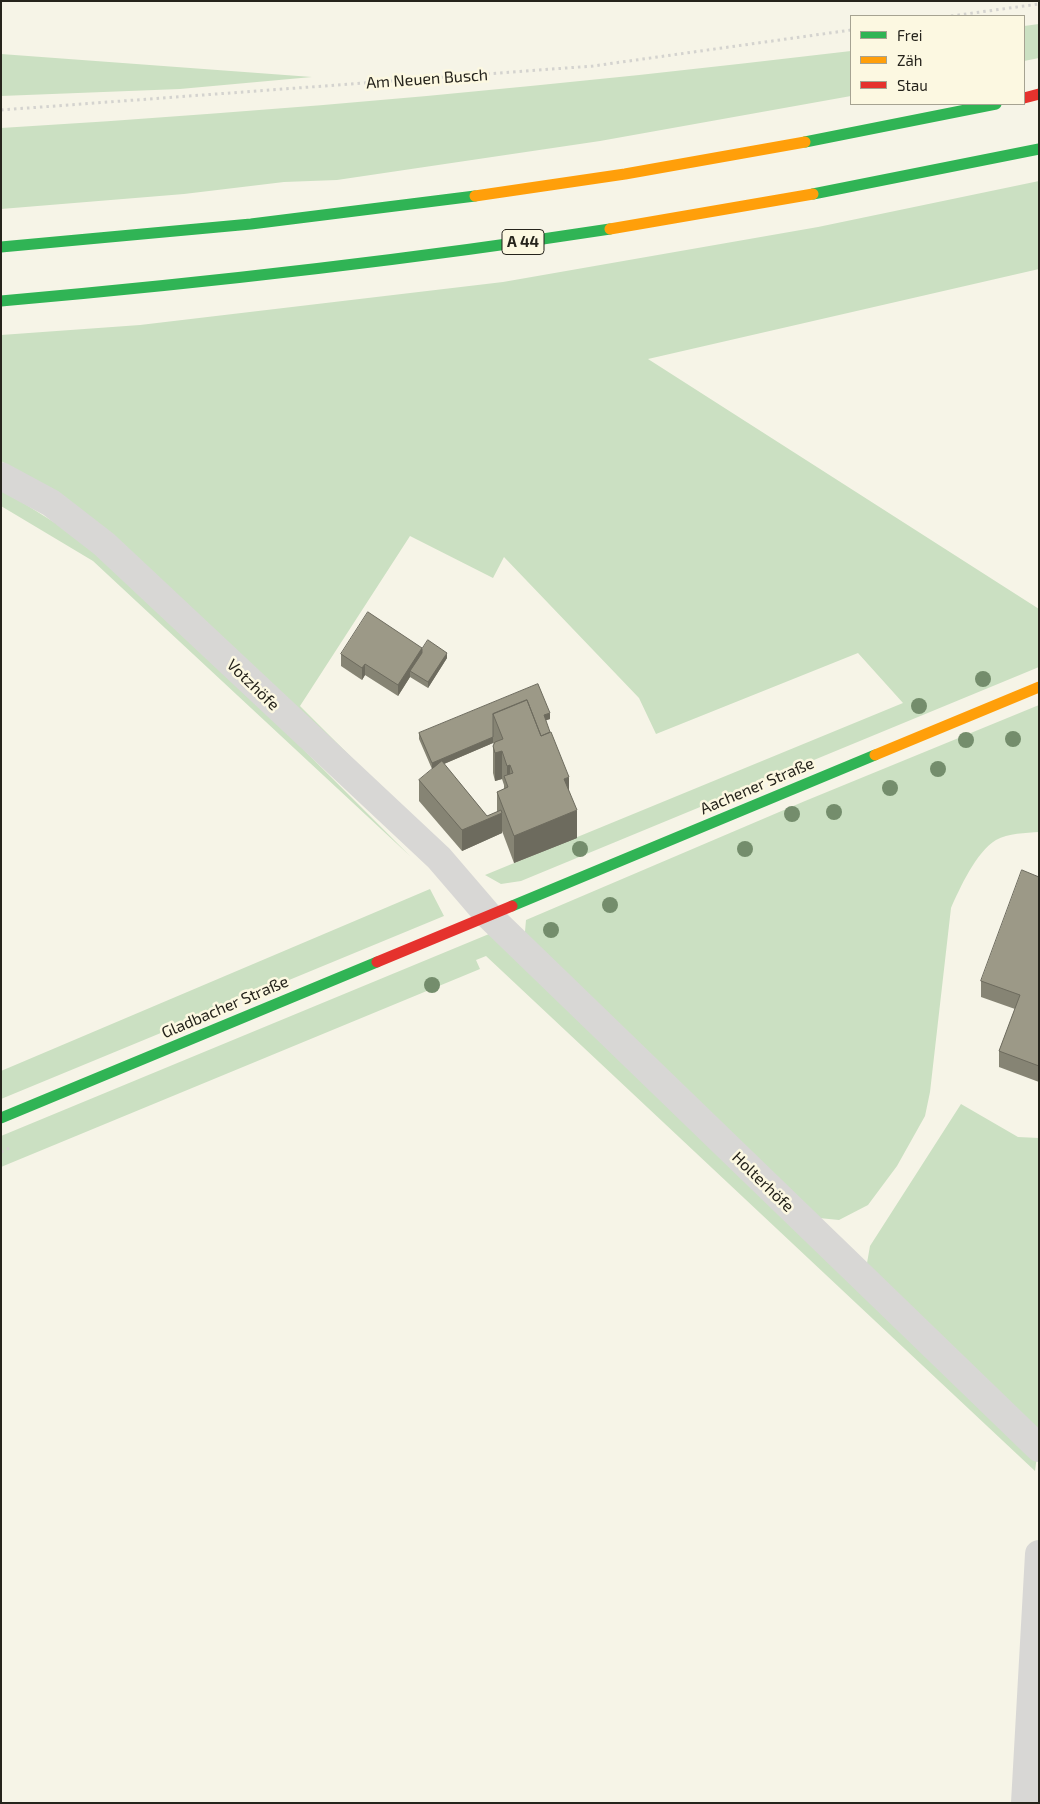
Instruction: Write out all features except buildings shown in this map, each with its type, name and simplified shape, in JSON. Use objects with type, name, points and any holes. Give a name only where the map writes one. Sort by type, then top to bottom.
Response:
[{"type":"main road","points":[[1025,98],[1039,94]]},
{"type":"main road","points":[[1,247],[242,226],[430,204],[744,153],[991,105]]},
{"type":"main road","name":"A 44","points":[[1,301],[180,285],[436,255],[743,207],[1039,149]]},
{"type":"main road","name":"Aachener Straße","points":[[461,926],[1039,687]]},
{"type":"main road","name":"Gladbacher Straße","points":[[1,1118],[461,926]]},
{"type":"street","name":"Votzhöfe","points":[[1,476],[51,503],[104,544],[439,858],[488,915]]},
{"type":"street","name":"Holterhöfe","points":[[488,915],[1039,1448]]},
{"type":"street","points":[[1025,1803],[1039,1554]]},
{"type":"path","points":[[958,15],[1039,4]]},
{"type":"path","name":"Am Neuen Busch","points":[[1,110],[593,66],[850,30]]},
{"type":"green space","points":[[1039,24],[1039,58],[1025,61],[1025,26]]},
{"type":"green space","points":[[850,51],[850,96],[600,141],[337,180],[284,182],[184,194],[1,209],[1,128],[214,114],[427,96]]},
{"type":"green space","points":[[1,54],[312,77],[180,89],[1,96]]},
{"type":"green space","points":[[1039,181],[1039,269],[648,359],[1039,609],[1039,667],[521,881],[501,884],[485,875],[903,703],[858,653],[656,734],[639,698],[504,557],[493,578],[410,536],[300,706],[358,764],[53,492],[1,461],[1,335],[140,325],[503,282],[818,227]]},
{"type":"green space","points":[[1,489],[76,536],[206,652],[410,856],[93,561],[1,506]]},
{"type":"green space","points":[[1039,705],[1039,832],[1011,835],[996,840],[982,853],[964,881],[951,908],[930,1092],[925,1116],[897,1166],[868,1205],[839,1220],[809,1217],[524,943],[526,920],[805,801]]},
{"type":"green space","points":[[430,889],[444,916],[1,1099],[1,1071]]},
{"type":"green space","points":[[489,934],[1037,1456],[1035,1471],[486,956],[476,960],[480,969],[1,1167],[1,1136]]},
{"type":"green space","points":[[961,1104],[1018,1137],[1039,1138],[1039,1437],[867,1263],[870,1246]]},
{"type":"traffic: fast","points":[[805,142],[991,105]]},
{"type":"traffic: fast","points":[[813,194],[1039,149]]},
{"type":"traffic: fast","points":[[1,247],[251,224],[475,196]]},
{"type":"traffic: fast","points":[[1,301],[154,287],[306,270],[610,229]]},
{"type":"traffic: fast","points":[[512,906],[875,755]]},
{"type":"traffic: fast","points":[[1,1118],[377,962]]},
{"type":"traffic: slow","points":[[475,196],[625,174],[805,142]]},
{"type":"traffic: slow","points":[[610,229],[813,194]]},
{"type":"traffic: slow","points":[[875,755],[1039,687]]},
{"type":"traffic: jam","points":[[1025,98],[1039,94]]},
{"type":"traffic: jam","points":[[377,962],[512,906]]}]
